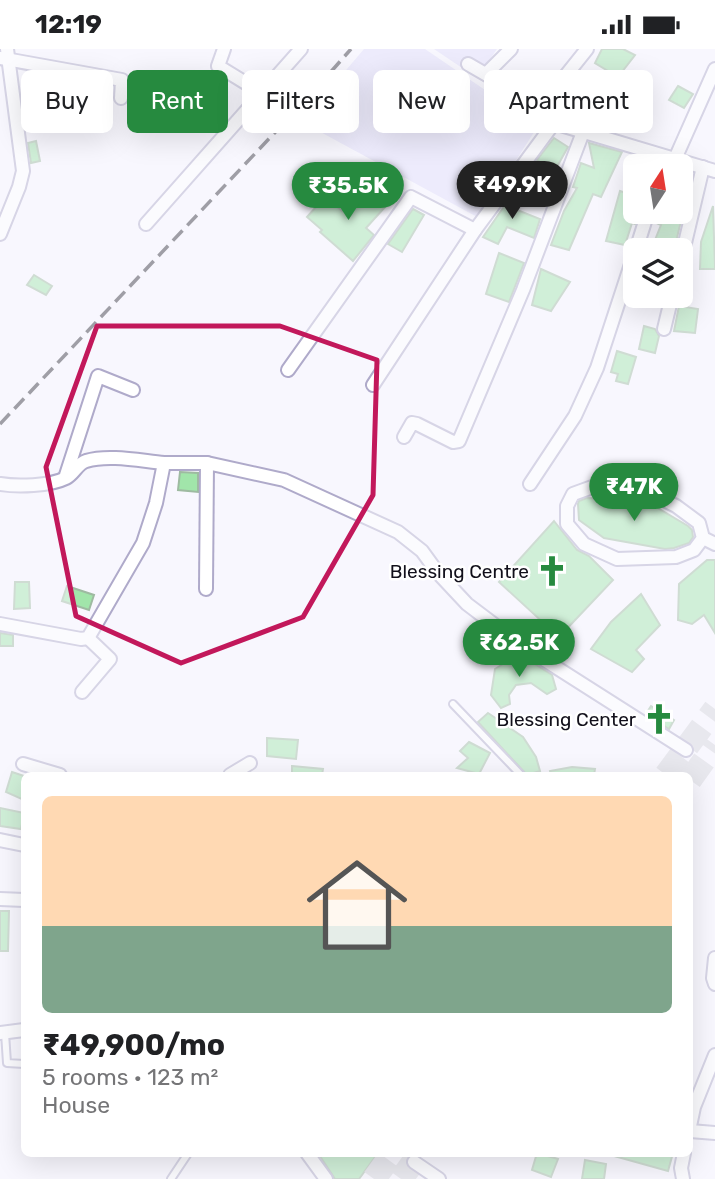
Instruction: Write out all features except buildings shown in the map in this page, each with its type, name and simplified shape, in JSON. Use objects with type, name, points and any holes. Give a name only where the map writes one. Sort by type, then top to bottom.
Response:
[{"type":"street","points":[[224,49],[218,66],[242,81]]},
{"type":"street","points":[[282,70],[301,49]]},
{"type":"street","points":[[490,70],[511,49]]},
{"type":"street","points":[[570,70],[587,49]]},
{"type":"street","points":[[0,234],[6,204],[23,171],[5,55],[122,80],[121,98]]},
{"type":"street","points":[[468,64],[484,73]]},
{"type":"street","points":[[671,154],[715,69]]},
{"type":"street","points":[[145,224],[242,115]]},
{"type":"street","points":[[373,385],[475,230],[547,133]]},
{"type":"street","points":[[404,437],[412,423],[453,442],[459,441],[523,290],[582,133]]},
{"type":"street","points":[[589,133],[650,154]]},
{"type":"street","points":[[688,238],[709,169]]},
{"type":"street","points":[[288,370],[411,197],[475,230]]},
{"type":"street","points":[[530,484],[575,415],[597,368],[623,290]]},
{"type":"street","points":[[664,329],[669,308]]},
{"type":"street","points":[[65,478],[98,376],[133,390]]},
{"type":"street","points":[[0,484],[47,484],[65,478],[79,464],[90,460],[207,463],[284,480],[398,532],[422,551],[467,604],[520,645],[686,750]]},
{"type":"street","points":[[88,638],[143,543],[156,503],[164,463]]},
{"type":"street","points":[[206,589],[207,463]]},
{"type":"street","points":[[703,538],[694,550],[676,557],[617,559],[584,544],[567,524],[567,506],[573,493],[595,486],[644,490],[676,506],[699,523],[703,538],[715,544]]},
{"type":"street","points":[[0,624],[88,638],[110,659],[82,692]]},
{"type":"street","points":[[235,772],[250,763]]},
{"type":"street","points":[[23,764],[50,772]]},
{"type":"street","points":[[0,840],[21,844]]},
{"type":"street","points":[[0,899],[21,900]]},
{"type":"street","points":[[715,958],[715,984]]},
{"type":"street","points":[[2,1033],[21,1030]]},
{"type":"street","points":[[693,1112],[715,1055]]},
{"type":"street","points":[[693,1129],[715,1133]]},
{"type":"street","points":[[310,1157],[326,1179]]},
{"type":"street","points":[[683,1157],[683,1179]]},
{"type":"street","points":[[414,1162],[439,1179]]},
{"type":"lane","points":[[453,704],[471,726],[519,772]]},
{"type":"lane","points":[[2,1033],[7,1063],[21,1064]]},
{"type":"lane","points":[[171,1179],[186,1157]]},
{"type":"highlighted area","points":[[97,326],[280,326],[377,360],[373,495],[303,617],[181,663],[76,616],[46,467]]},
{"type":"shaded area","points":[[364,49],[425,49],[456,70],[373,70],[373,133],[470,133],[470,80],[484,89],[484,133],[534,133],[479,218],[322,133],[359,133],[359,70],[346,70]]},
{"type":"shaded area","points":[[434,49],[497,49],[477,78],[470,73],[470,70],[465,70]]},
{"type":"tunnel","points":[[668,772],[715,709]]},
{"type":"tunnel","points":[[693,776],[715,745]]},
{"type":"tunnel","points":[[374,1179],[390,1157]]},
{"type":"tunnel","points":[[401,1179],[417,1157]]},
{"type":"railway","points":[[0,424],[351,49]]},
{"type":"place","name":"Blessing Centre","points":[[552,571]]},
{"type":"place","name":"Blessing Center","points":[[659,719]]}]
